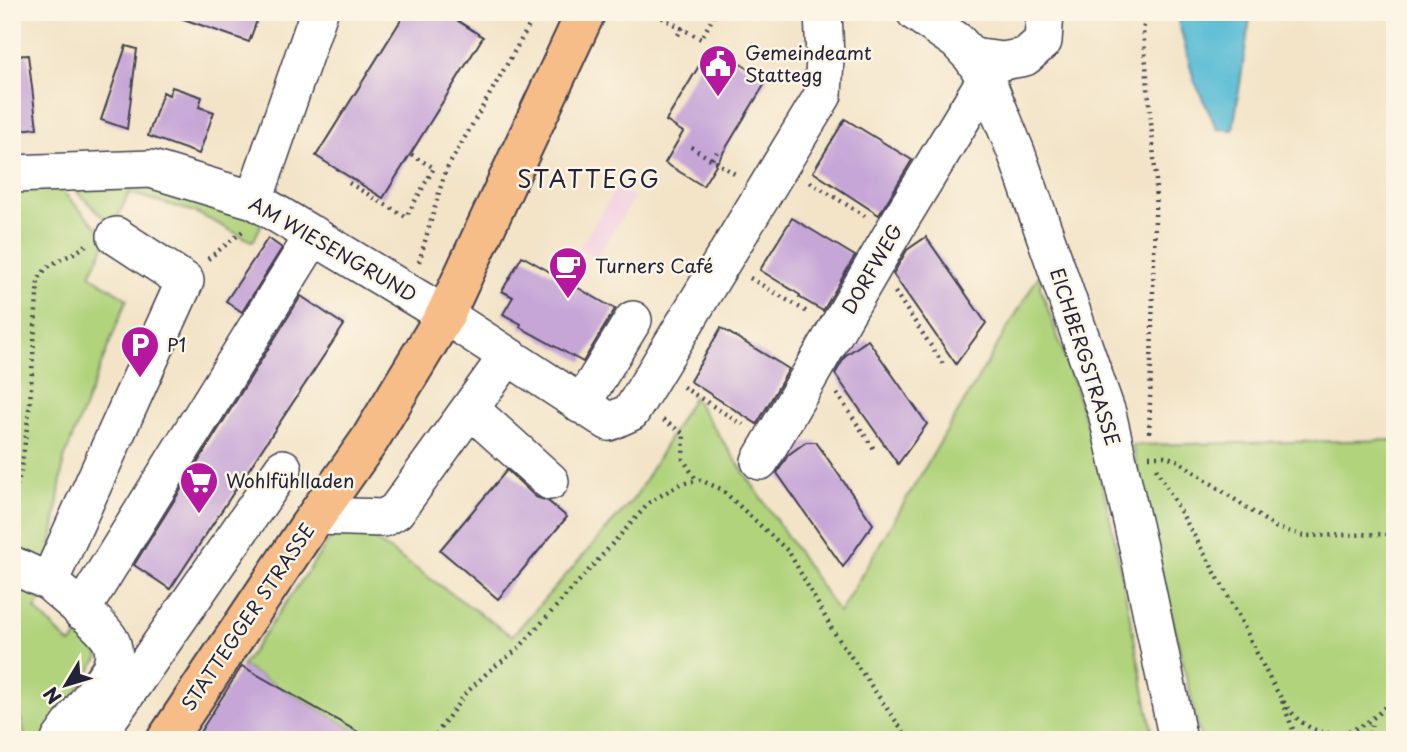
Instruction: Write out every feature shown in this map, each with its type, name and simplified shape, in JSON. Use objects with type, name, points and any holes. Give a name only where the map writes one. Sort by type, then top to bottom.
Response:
[{"type":"main road","name":"STATTEGGER STRASSE","points":[[166,740],[316,516],[369,442],[430,306],[586,12]]},
{"type":"street","points":[[254,200],[318,12]]},
{"type":"street","points":[[637,402],[823,95],[823,12]]},
{"type":"street","name":"EICHBERGSTRASSE","points":[[915,12],[957,41],[979,68],[1016,152],[1107,413],[1178,740]]},
{"type":"street","points":[[979,68],[1025,57],[1043,41],[1045,12]]},
{"type":"street","name":"DORFWEG","points":[[765,452],[884,248],[979,68]]},
{"type":"street","name":"AM WIESENGRUND","points":[[12,174],[150,169],[254,200],[430,306],[608,422],[631,412],[637,402]]},
{"type":"street","points":[[81,611],[314,235]]},
{"type":"street","points":[[49,582],[185,281],[102,240]]},
{"type":"street","points":[[581,405],[634,320]]},
{"type":"street","points":[[316,516],[383,518],[396,511],[507,357]]},
{"type":"street","points":[[470,409],[550,481]]},
{"type":"street","points":[[94,740],[283,468]]},
{"type":"street","points":[[12,565],[49,582],[102,629],[111,642],[115,658],[110,670],[61,740]]},
{"type":"path","points":[[430,306],[419,262],[445,172],[537,12]]},
{"type":"path","points":[[664,12],[661,17],[702,39],[716,12]]},
{"type":"path","points":[[1147,12],[1143,30],[1156,181],[1149,456]]},
{"type":"path","points":[[678,35],[683,27]]},
{"type":"path","points":[[691,147],[709,158],[716,152]]},
{"type":"path","points":[[349,183],[406,217],[434,168],[410,154]]},
{"type":"path","points":[[816,186],[884,248],[945,367]]},
{"type":"path","points":[[12,499],[21,473],[30,403],[37,329],[38,280],[44,268],[102,240]]},
{"type":"path","points":[[759,283],[836,329]]},
{"type":"path","points":[[816,364],[876,452]]},
{"type":"path","points":[[694,394],[765,452]]},
{"type":"path","points":[[637,402],[684,434],[683,459],[697,481]]},
{"type":"path","points":[[1107,413],[1149,456],[1230,599],[1279,693],[1297,740]]},
{"type":"path","points":[[1149,456],[1164,456],[1177,460],[1275,527],[1304,536],[1395,536]]},
{"type":"path","points":[[432,740],[465,694],[489,670],[518,649],[650,502],[680,484],[701,480],[721,489],[789,552],[833,631],[909,740]]},
{"type":"path","points":[[1279,693],[1298,719],[1313,728],[1334,733],[1354,730],[1374,719],[1395,695]]},
{"type":"path","points":[[12,714],[19,740]]},
{"type":"path","points":[[1367,740],[1374,719]]},
{"type":"shaded area","points":[[617,187],[634,197],[596,259],[579,248]]},
{"type":"green space","points":[[63,178],[131,178],[263,221],[253,242],[195,212],[129,193],[113,227]]},
{"type":"green space","points":[[53,182],[108,238],[90,275],[127,299],[64,459],[44,595],[35,609],[70,644],[83,632],[90,634],[99,657],[46,740],[25,740],[12,694],[12,203],[18,202],[17,184]]},
{"type":"green space","points":[[1042,270],[1040,287],[1074,383],[1096,458],[1154,740],[372,740],[242,666],[329,541],[348,521],[512,636],[636,496],[693,397],[839,613]]},
{"type":"green space","points":[[1395,440],[1395,740],[1201,740],[1132,445]]},
{"type":"water","points":[[1176,12],[1251,12],[1233,130],[1217,129],[1194,80]]},
{"type":"building","points":[[176,12],[260,12],[249,42],[175,16]]},
{"type":"building","points":[[406,12],[444,12],[483,37],[383,198],[316,156]]},
{"type":"building","points":[[126,46],[137,49],[127,129],[101,120]]},
{"type":"building","name":"Gemeindeamt Stattegg","points":[[711,46],[767,80],[703,186],[665,163],[683,132],[666,121]]},
{"type":"building","points":[[28,55],[37,128],[12,131],[12,56]]},
{"type":"building","points":[[172,87],[202,97],[199,107],[214,112],[199,154],[148,136],[163,92],[169,95]]},
{"type":"building","points":[[845,119],[912,160],[879,215],[813,172]]},
{"type":"building","points":[[792,218],[855,256],[823,311],[760,270]]},
{"type":"building","points":[[926,237],[986,323],[956,364],[893,274],[907,250]]},
{"type":"building","points":[[268,238],[282,248],[242,312],[226,301]]},
{"type":"building","points":[[522,256],[615,309],[583,362],[520,327],[521,324],[503,314],[513,297],[502,291]]},
{"type":"building","points":[[301,296],[344,325],[170,589],[134,565]]},
{"type":"building","points":[[721,328],[789,369],[757,424],[690,381]]},
{"type":"building","points":[[868,340],[927,424],[898,464],[835,374],[846,355]]},
{"type":"building","points":[[806,442],[816,442],[873,524],[843,567],[777,473],[788,455]]},
{"type":"building","points":[[507,470],[536,497],[548,501],[567,517],[498,599],[440,550]]},
{"type":"building","points":[[242,666],[372,740],[195,740]]},
{"type":"place","name":"Gemeindeamt Stattegg","points":[[718,98]]},
{"type":"place","name":"Turners Café","points":[[568,300]]},
{"type":"place","name":"P1","points":[[140,379]]},
{"type":"place","name":"Wohlfühlladen","points":[[199,515]]},
{"type":"district","name":"STATTEGG","points":[[589,180]]}]
